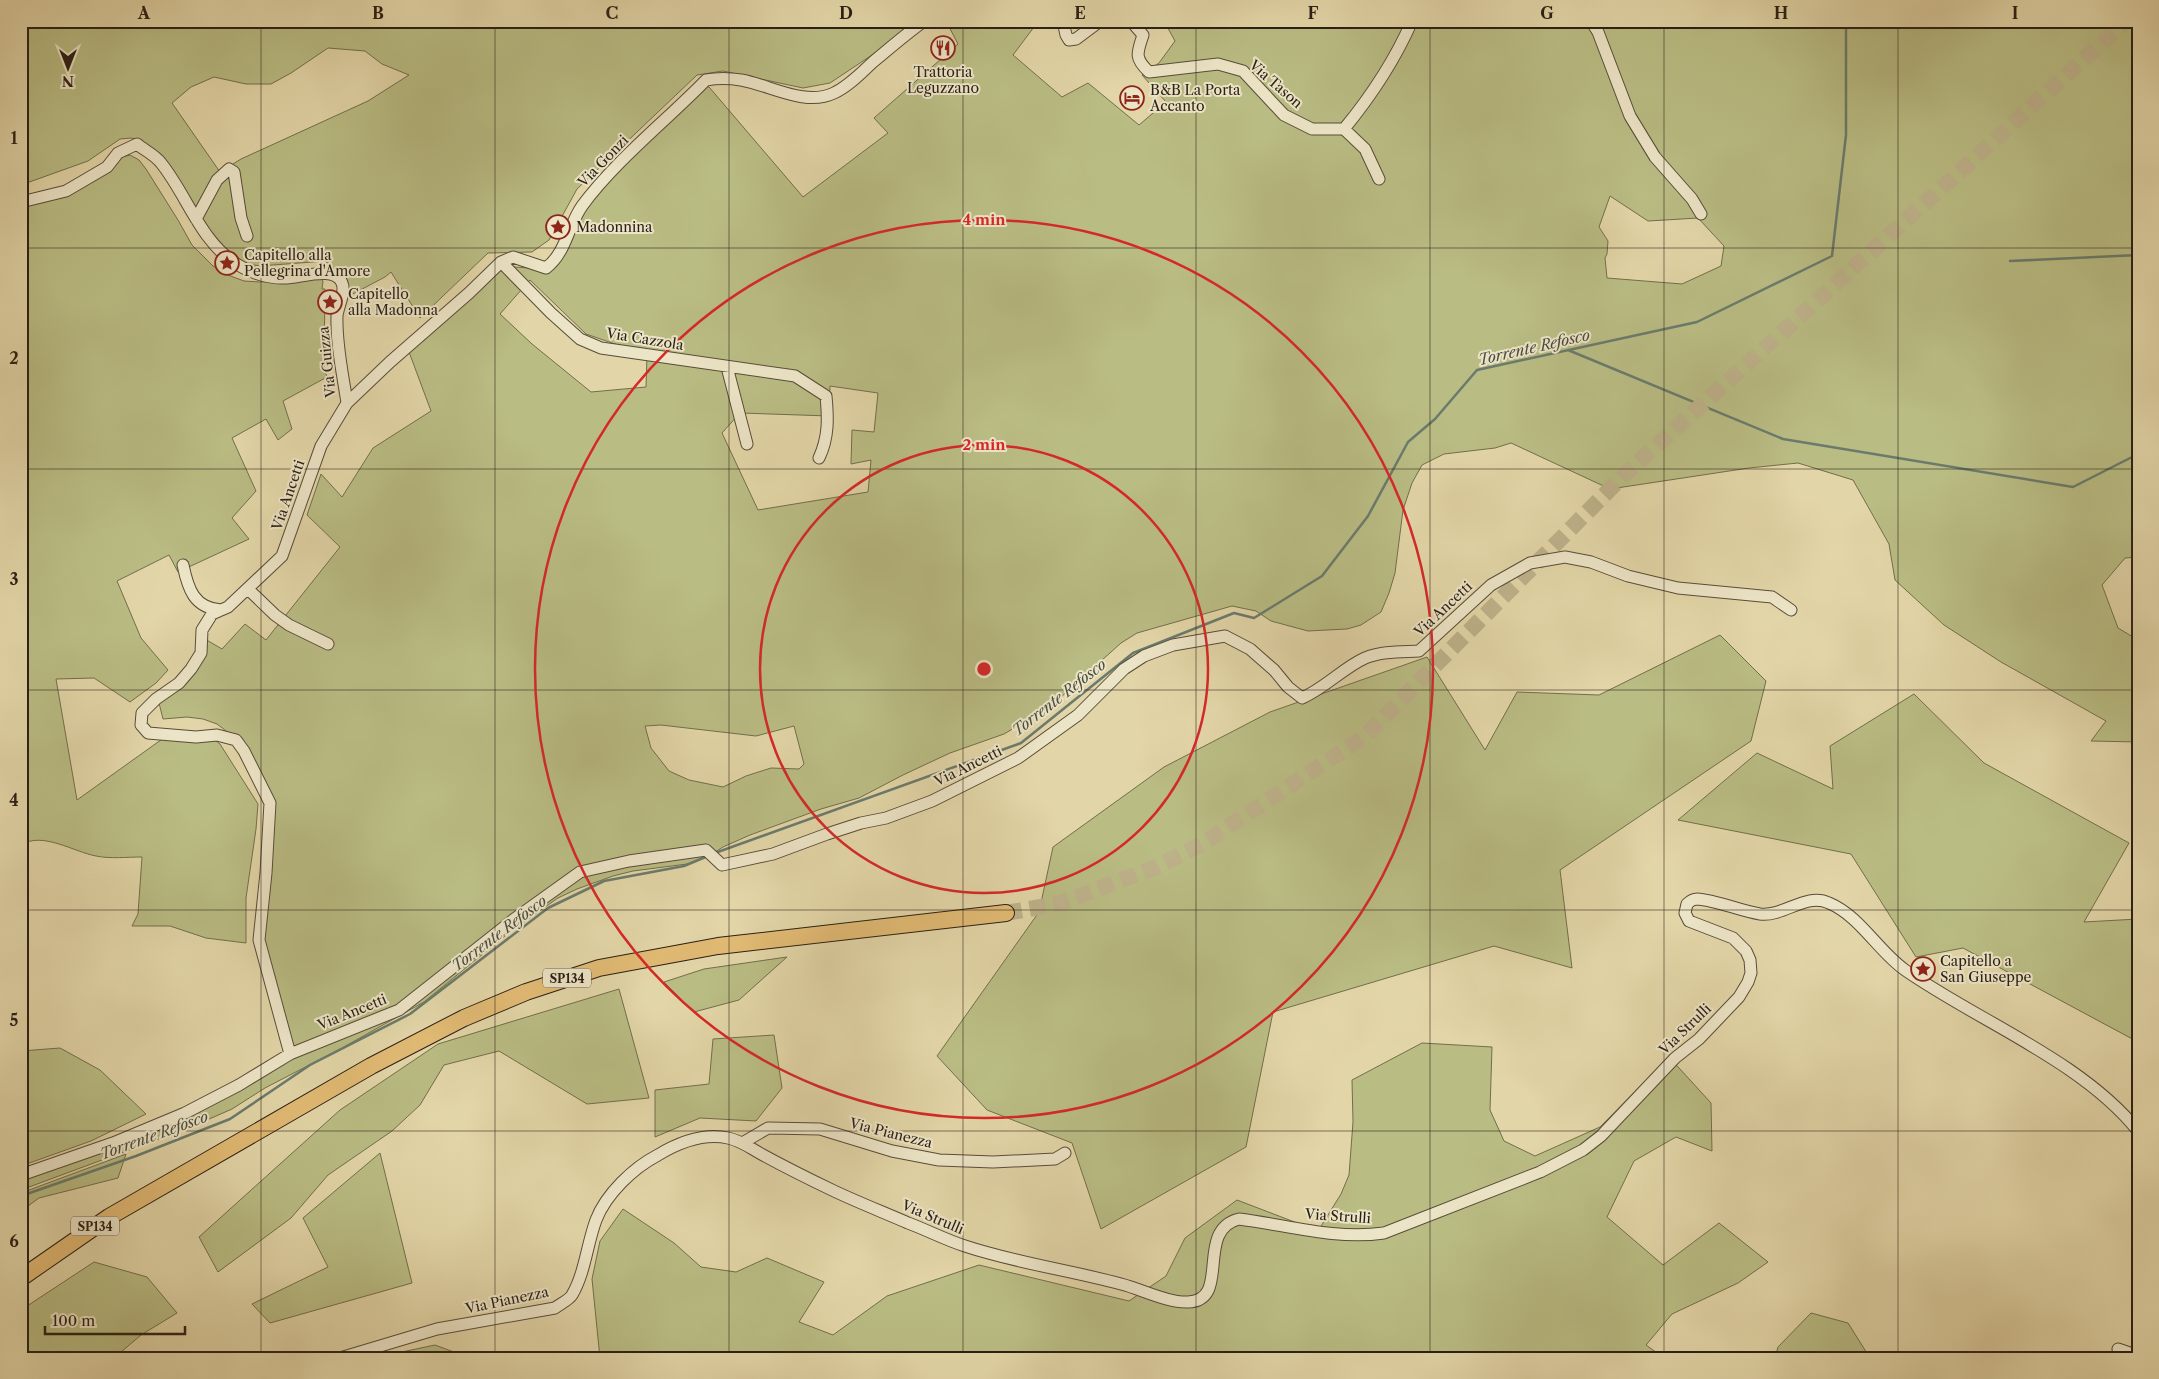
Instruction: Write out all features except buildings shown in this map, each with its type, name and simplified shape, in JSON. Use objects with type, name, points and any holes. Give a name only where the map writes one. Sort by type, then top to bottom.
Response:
[{"type":"highway","name":"SP134","points":[[21,1278],[83,1234],[171,1179],[371,1066],[464,1018],[526,992],[598,968],[718,946],[1006,913]]},
{"type":"street","name":"Via Gonzi","points":[[501,262],[513,257],[546,268],[554,262],[580,208],[600,185],[706,80],[716,78],[740,80],[799,96],[822,97],[835,93],[851,82],[924,21]]},
{"type":"street","points":[[1063,21],[1069,40],[1076,39],[1100,21]]},
{"type":"street","name":"Via Tason","points":[[1131,21],[1143,35],[1137,51],[1140,63],[1149,72],[1218,64],[1243,71],[1284,115],[1312,130],[1344,130]]},
{"type":"street","points":[[1379,179],[1365,149],[1344,130],[1373,94],[1398,52],[1412,21]]},
{"type":"street","points":[[1590,21],[1598,32],[1630,116],[1655,157],[1692,199],[1701,214]]},
{"type":"street","name":"Via Guizza","points":[[21,202],[66,191],[107,167],[118,152],[137,144],[159,161],[221,254],[239,266],[264,276],[285,278],[329,273],[338,278],[342,283],[343,290],[337,316],[347,403]]},
{"type":"street","points":[[196,219],[217,180],[229,169],[234,172],[241,218],[247,236]]},
{"type":"street","name":"Via Cazzola","points":[[501,262],[580,339],[601,348],[794,376],[826,396],[828,420],[825,445],[820,458]]},
{"type":"street","points":[[347,403],[501,262]]},
{"type":"street","points":[[726,367],[747,444]]},
{"type":"street","name":"Via Ancetti","points":[[290,1054],[259,940],[266,873],[270,803],[244,751],[236,740],[217,735],[196,737],[148,733],[141,725],[142,713],[156,699],[179,683],[191,670],[201,653],[202,630],[212,614],[228,606],[282,556],[320,446],[347,403]]},
{"type":"street","name":"Via Ancetti","points":[[21,1175],[113,1143],[185,1113],[239,1085],[290,1054],[398,1010],[513,920],[580,872],[629,861],[706,850],[722,865],[774,854],[844,828],[886,818],[932,801],[1018,758],[1078,716],[1124,669],[1144,656],[1173,645],[1225,636],[1250,649],[1274,670],[1288,687],[1302,698],[1316,692],[1365,658],[1390,652],[1419,651],[1491,585],[1530,563],[1564,556],[1591,562],[1628,576],[1678,588],[1772,597],[1791,610]]},
{"type":"street","points":[[183,565],[186,584],[199,604],[211,609],[221,610]]},
{"type":"street","points":[[248,589],[275,615],[289,625],[328,644]]},
{"type":"street","name":"Via Strulli","points":[[834,1191],[964,1246],[1060,1271],[1120,1284],[1179,1302],[1196,1301],[1206,1293],[1210,1284],[1216,1238],[1219,1230],[1230,1221],[1238,1219],[1364,1236],[1384,1233],[1540,1172],[1570,1158],[1601,1136],[1676,1058],[1699,1039],[1739,996],[1748,982],[1751,966],[1746,952],[1741,945],[1734,938],[1689,921],[1685,916],[1685,908],[1691,900],[1697,899],[1749,912],[1771,915],[1811,900],[1828,902],[1851,919],[1905,970],[2102,1094],[2138,1131]]},
{"type":"street","name":"Via Pianezza","points":[[744,1142],[768,1128],[820,1129],[892,1151],[939,1160],[992,1162],[1046,1160],[1055,1159],[1064,1153]]},
{"type":"street","name":"Via Pianezza","points":[[340,1358],[437,1329],[555,1308],[571,1296],[581,1272],[597,1218],[614,1191],[657,1155],[704,1137],[726,1137],[744,1142],[761,1154],[834,1191]]},
{"type":"street","points":[[2118,1349],[2138,1356]]},
{"type":"green space","points":[[21,21],[923,21],[830,83],[803,88],[723,71],[697,75],[577,189],[549,240],[532,252],[488,253],[420,318],[391,272],[347,297],[337,270],[325,261],[260,266],[248,264],[222,252],[139,140],[131,138],[120,139],[88,161],[21,185]],"holes":[[[328,48],[365,51],[382,64],[409,75],[368,101],[241,159],[220,172],[172,103],[191,87],[214,77],[246,84],[271,84]]]},
{"type":"green space","points":[[946,21],[1033,21],[1034,27],[1013,55],[1062,97],[1088,83],[1139,125],[1166,102],[1142,75],[1159,63],[1175,41],[1164,21],[2138,21],[2138,557],[2125,558],[2102,585],[2118,628],[2138,640],[2138,742],[2091,741],[2106,721],[2001,662],[1944,625],[1895,580],[1889,544],[1853,480],[1798,463],[1749,468],[1610,489],[1511,443],[1495,448],[1444,454],[1422,465],[1412,483],[1403,510],[1395,573],[1389,593],[1381,612],[1361,625],[1347,629],[1308,631],[1271,621],[1256,611],[1232,606],[1137,633],[1121,643],[1050,707],[1004,734],[950,753],[859,798],[821,809],[750,835],[687,864],[633,871],[577,889],[558,898],[511,931],[424,1002],[265,1088],[232,1109],[191,1127],[21,1190],[21,1181],[97,1153],[288,1057],[263,956],[272,810],[230,734],[217,724],[203,719],[187,717],[163,719],[159,703],[197,665],[205,639],[222,649],[245,624],[266,640],[340,547],[307,515],[321,474],[342,497],[373,448],[431,411],[409,352],[501,266],[543,269],[590,195],[706,87],[709,87],[803,197],[888,133],[874,118],[958,44]],"holes":[[[1610,196],[1648,221],[1698,218],[1724,246],[1721,266],[1682,284],[1607,278],[1605,258],[1608,241],[1599,227]],[[530,280],[586,334],[647,355],[646,387],[591,392],[532,344],[500,314]],[[830,386],[878,393],[874,432],[852,430],[851,464],[871,460],[868,492],[758,510],[722,433],[740,413],[829,416]],[[661,725],[756,736],[794,726],[804,764],[799,769],[771,768],[746,776],[723,787],[689,780],[669,771],[651,748],[645,726]]]},
{"type":"green space","points":[[130,155],[139,160],[146,169],[192,245],[213,266],[228,275],[244,281],[260,282],[320,278],[323,281],[322,289],[325,289],[324,368],[327,377],[283,401],[292,429],[278,440],[266,419],[232,438],[256,491],[232,518],[249,539],[178,572],[169,555],[117,581],[141,638],[168,670],[156,683],[130,702],[94,678],[56,679],[77,800],[172,732],[211,737],[220,744],[258,804],[246,898],[246,943],[206,938],[170,926],[132,926],[138,914],[142,857],[101,857],[48,841],[38,840],[29,841],[21,845],[21,203],[46,196],[122,157]]},
{"type":"green space","points":[[1720,635],[1766,681],[1751,741],[1560,870],[1572,968],[1494,946],[1273,1012],[1246,1147],[1101,1229],[1072,1143],[987,1110],[937,1056],[1039,912],[1053,847],[1164,767],[1270,712],[1427,657],[1485,750],[1517,692],[1599,695]]},
{"type":"green space","points":[[1914,694],[1984,763],[2129,843],[2084,922],[2138,919],[2138,1042],[1963,948],[1916,957],[1851,854],[1678,820],[1757,753],[1833,789],[1830,746]]},
{"type":"green space","points":[[787,957],[739,1000],[694,1012],[664,982],[704,969]]},
{"type":"green space","points":[[619,989],[649,1098],[587,1104],[499,1051],[444,1065],[420,1105],[392,1131],[328,1175],[291,1218],[218,1272],[199,1237],[340,1110],[438,1044]]},
{"type":"green space","points":[[774,1035],[782,1088],[756,1121],[700,1118],[655,1137],[655,1090],[709,1084],[713,1039]]},
{"type":"green space","points":[[1422,1043],[1492,1047],[1490,1110],[1504,1141],[1535,1156],[1600,1127],[1669,1057],[1711,1103],[1712,1151],[1676,1137],[1634,1161],[1607,1217],[1663,1265],[1719,1223],[1768,1262],[1738,1283],[1672,1314],[1646,1345],[1664,1358],[600,1358],[592,1279],[600,1241],[623,1209],[674,1243],[701,1267],[736,1272],[767,1258],[824,1282],[799,1322],[833,1335],[887,1296],[979,1265],[1129,1301],[1166,1276],[1185,1238],[1237,1200],[1318,1231],[1341,1194],[1349,1175],[1353,1122],[1352,1080]]},
{"type":"green space","points":[[60,1048],[100,1070],[146,1114],[91,1141],[21,1166],[21,1051]]},
{"type":"green space","points":[[380,1153],[412,1283],[270,1323],[252,1304],[328,1267],[303,1218]]},
{"type":"green space","points":[[126,1154],[118,1178],[39,1198],[28,1206],[21,1215],[21,1193]]},
{"type":"green space","points":[[94,1262],[147,1277],[177,1313],[141,1335],[114,1358],[21,1358],[21,1310]]},
{"type":"green space","points":[[1811,1313],[1848,1323],[1870,1358],[1775,1358],[1778,1347]]},
{"type":"green space","points":[[435,1345],[470,1358],[375,1358],[378,1357]]},
{"type":"waterway","name":"Torrente Refosco","points":[[715,853],[1021,743],[1133,653],[1234,613],[1254,618],[1322,576],[1368,516],[1408,442],[1435,419],[1477,370],[1697,322],[1832,256],[1846,135],[1846,21]]},
{"type":"waterway","points":[[2010,261],[2138,255]]},
{"type":"waterway","points":[[1568,350],[1783,439],[2073,487],[2138,454]]},
{"type":"waterway","name":"Torrente Refosco","points":[[21,1196],[136,1156],[230,1119],[310,1065],[410,1014],[548,908],[604,881],[684,866],[708,856]]},
{"type":"tunnel","points":[[1006,913],[1058,904],[1154,868],[1202,844],[1365,736],[1623,476],[2126,21]]},
{"type":"place","name":"Trattoria Leguzzano","points":[[943,48]]},
{"type":"place","name":"B&B La Porta Accanto","points":[[1132,98]]},
{"type":"place","name":"Madonnina","points":[[558,227]]},
{"type":"place","name":"Capitello alla Pellegrina d'Amore","points":[[227,263]]},
{"type":"place","name":"Capitello alla Madonna","points":[[330,302]]},
{"type":"place","name":"Capitello a San Giuseppe","points":[[1923,969]]}]
